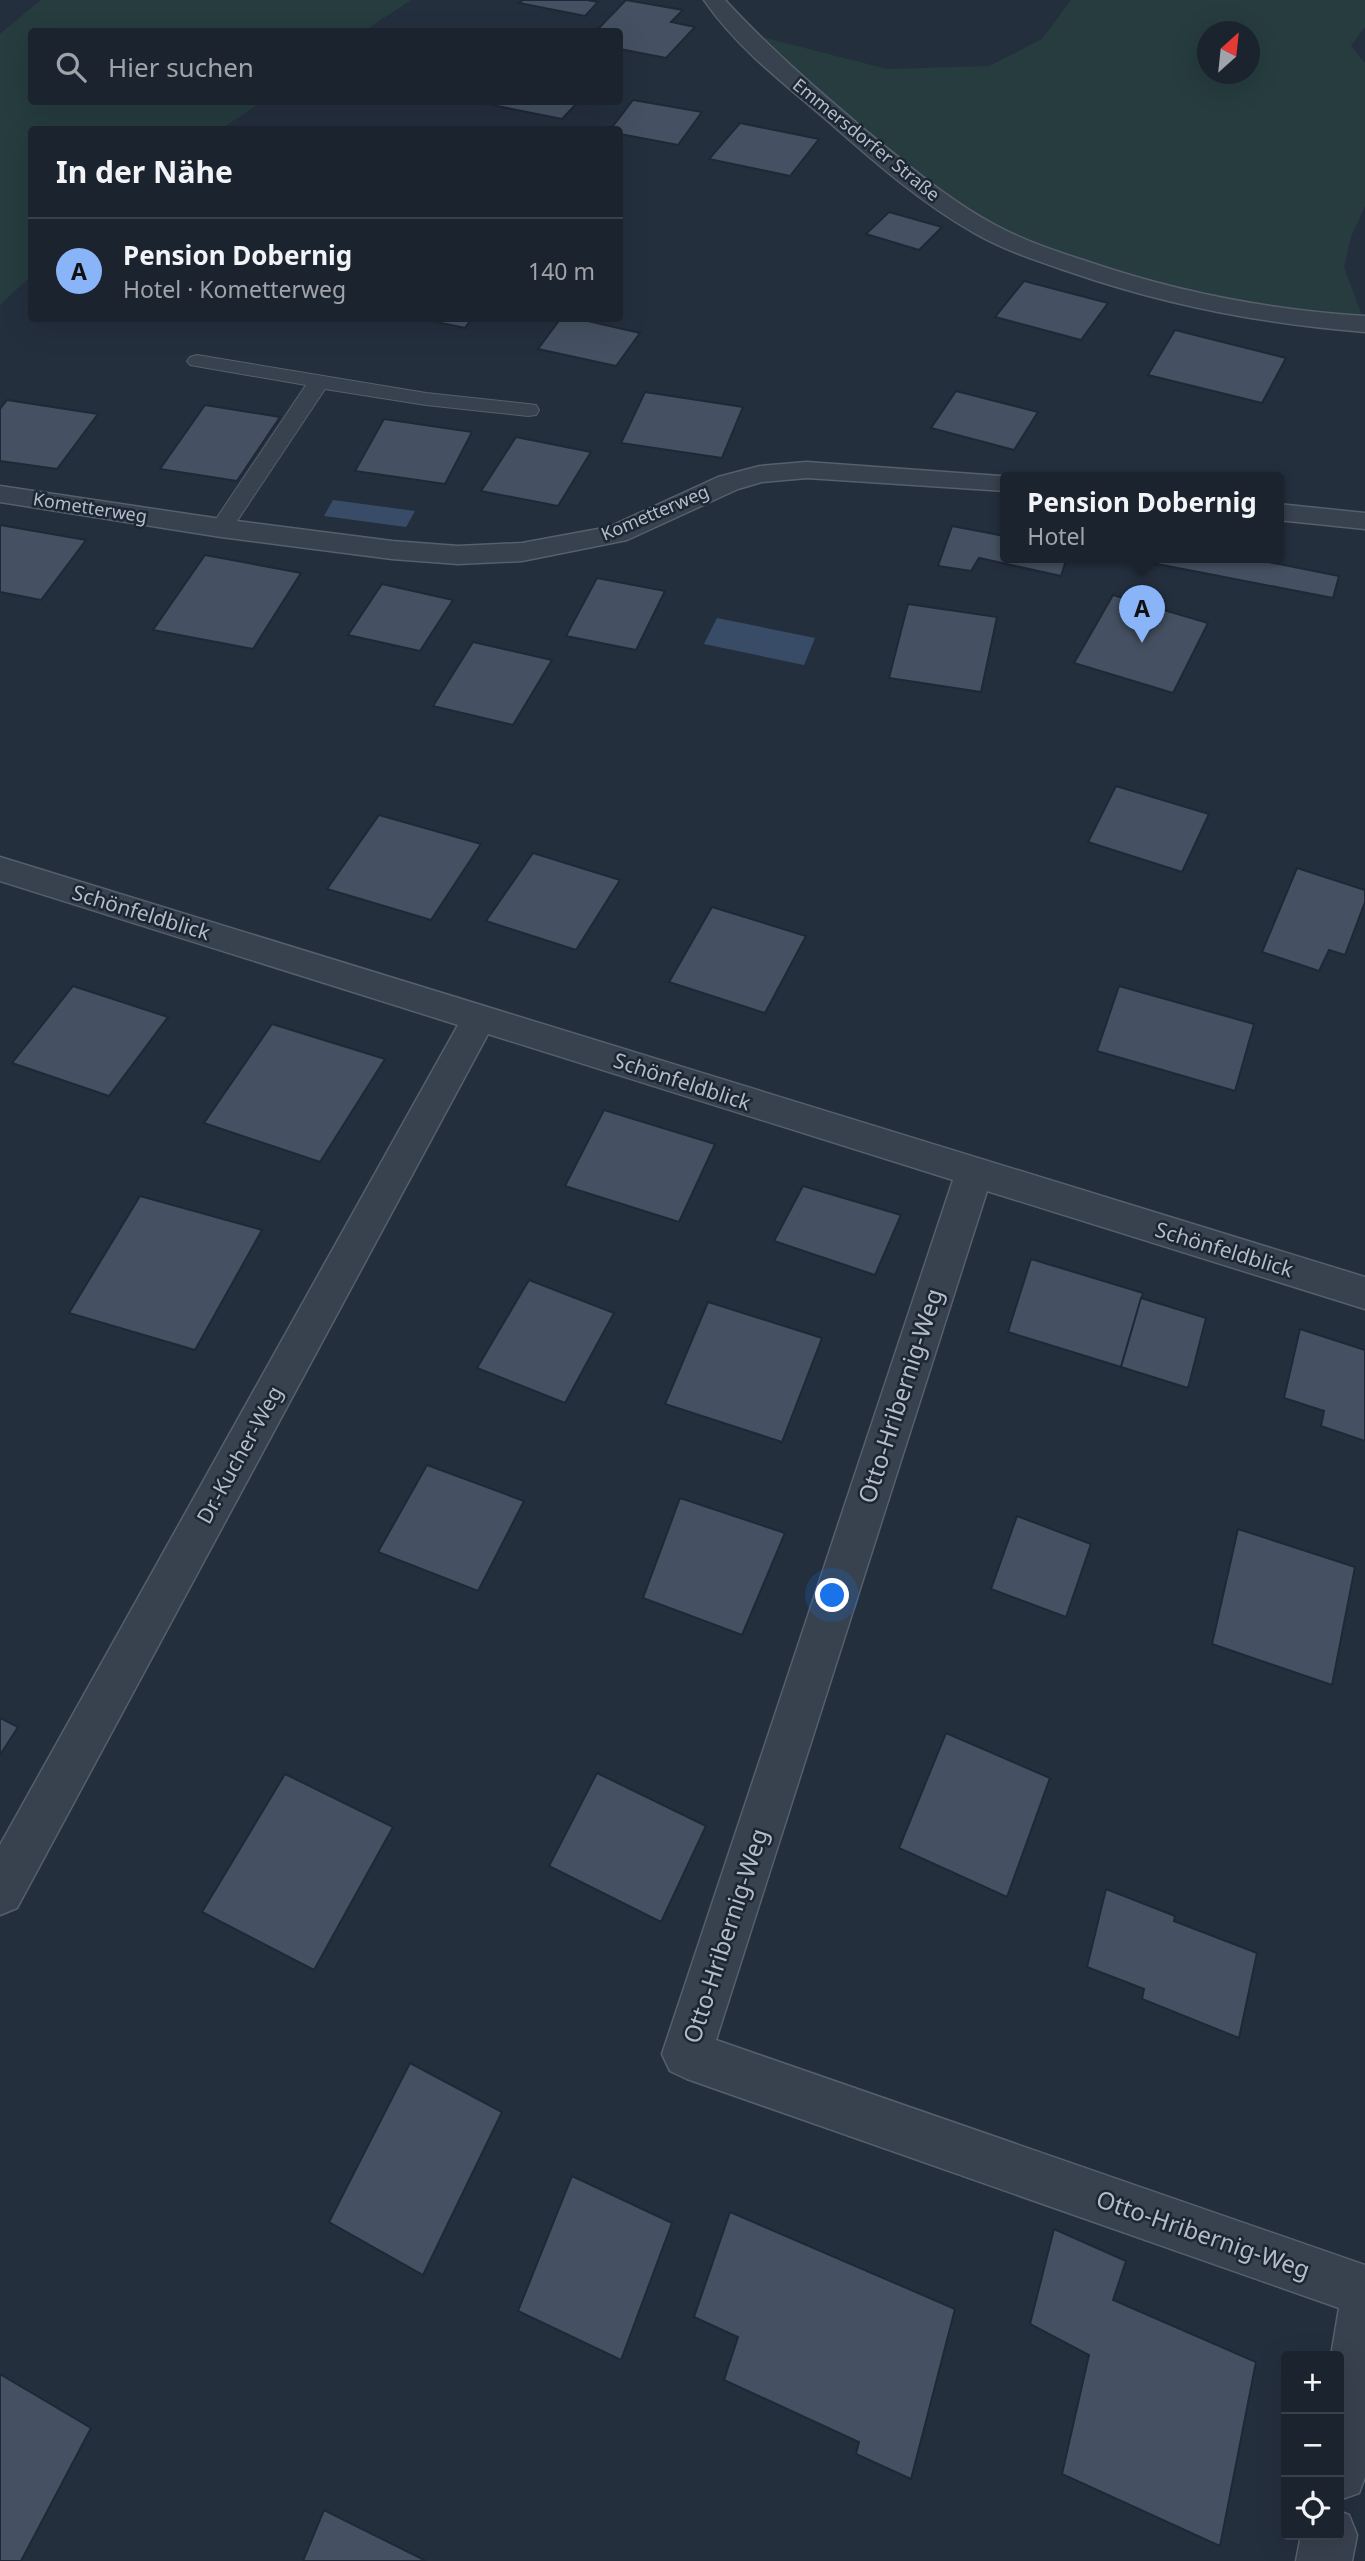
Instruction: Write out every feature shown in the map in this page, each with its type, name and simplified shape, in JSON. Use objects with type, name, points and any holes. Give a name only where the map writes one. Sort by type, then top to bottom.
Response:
[{"type":"street","name":"Emmersdorfer Straße","points":[[714,0],[748,39],[827,112],[924,192],[1004,239],[1091,271],[1175,296],[1315,322],[1365,324]]},
{"type":"street","name":"Kometterweg","points":[[0,494],[221,528],[458,555],[522,552],[617,534],[728,483],[760,474],[807,470],[1000,484]]},
{"type":"street","points":[[1284,513],[1365,521]]},
{"type":"street","name":"Schönfeldblick","points":[[0,869],[974,1174],[1365,1293]]},
{"type":"street","name":"Dr.-Kucher-Weg","points":[[0,1891],[479,1018]]},
{"type":"street","name":"Otto-Hribernig-Weg","points":[[974,1174],[687,2054],[1365,2291]]},
{"type":"street","points":[[1344,2442],[1365,2310]]},
{"type":"street","points":[[1324,2561],[1328,2540]]},
{"type":"lane","points":[[197,361],[426,399],[528,411]]},
{"type":"lane","points":[[221,528],[319,382]]},
{"type":"green space","points":[[41,0],[411,0],[369,28],[28,28],[28,105],[257,105],[226,126],[28,126],[28,279],[0,305],[0,34]]},
{"type":"green space","points":[[1071,0],[1365,0],[1365,27],[1351,46],[1365,63],[1365,206],[1351,237],[1344,267],[1365,324],[1137,285],[985,228],[742,32],[887,69],[989,66],[1042,39]]},
{"type":"water","points":[[333,500],[415,511],[406,527],[324,516]]},
{"type":"water","points":[[717,618],[815,638],[804,665],[704,644]]},
{"type":"building","points":[[523,0],[598,2],[585,16],[519,3]]},
{"type":"building","points":[[626,0],[683,10],[671,22],[695,27],[666,58],[623,50],[623,28],[599,28]]},
{"type":"building","points":[[633,100],[702,112],[678,145],[623,135],[623,126],[613,126]]},
{"type":"building","points":[[492,105],[575,105],[562,119]]},
{"type":"building","points":[[740,123],[819,139],[790,176],[709,159]]},
{"type":"building","points":[[889,212],[942,227],[919,250],[866,234]]},
{"type":"building","points":[[1024,281],[1108,303],[1081,340],[995,317]]},
{"type":"building","points":[[437,322],[469,322],[465,328]]},
{"type":"building","points":[[558,322],[592,322],[640,333],[616,366],[538,349]]},
{"type":"building","points":[[1175,330],[1286,358],[1262,403],[1148,375]]},
{"type":"building","points":[[956,391],[1038,412],[1014,450],[931,428]]},
{"type":"building","points":[[645,392],[743,407],[722,458],[621,443]]},
{"type":"building","points":[[7,400],[98,414],[57,469],[0,461],[0,409]]},
{"type":"building","points":[[205,405],[280,417],[237,481],[160,469]]},
{"type":"building","points":[[384,419],[472,432],[445,484],[355,471]]},
{"type":"building","points":[[516,437],[591,452],[558,506],[481,491]]},
{"type":"building","points":[[0,525],[86,540],[41,600],[0,592]]},
{"type":"building","points":[[952,526],[1000,535],[1000,563],[979,558],[971,571],[938,566]]},
{"type":"building","points":[[205,555],[301,573],[253,649],[153,630]]},
{"type":"building","points":[[1002,563],[1065,563],[1061,576]]},
{"type":"building","points":[[1152,563],[1273,563],[1339,576],[1333,598]]},
{"type":"building","points":[[597,578],[665,591],[636,650],[566,636]]},
{"type":"building","points":[[382,584],[453,600],[420,651],[348,635]]},
{"type":"building","points":[[1113,595],[1208,623],[1173,693],[1074,663]]},
{"type":"building","points":[[908,604],[997,617],[981,692],[889,678]]},
{"type":"building","points":[[473,642],[552,660],[513,725],[433,706]]},
{"type":"building","points":[[1116,786],[1209,814],[1182,872],[1088,842]]},
{"type":"building","points":[[379,815],[481,844],[431,920],[327,889]]},
{"type":"building","points":[[533,853],[620,880],[576,950],[486,921]]},
{"type":"building","points":[[1297,868],[1365,890],[1365,902],[1345,955],[1329,950],[1319,971],[1262,952]]},
{"type":"building","points":[[712,907],[806,936],[765,1013],[669,982]]},
{"type":"building","points":[[73,986],[168,1017],[109,1096],[12,1063]]},
{"type":"building","points":[[1119,986],[1254,1024],[1235,1091],[1097,1051]]},
{"type":"building","points":[[272,1024],[385,1059],[320,1162],[204,1123]]},
{"type":"building","points":[[604,1110],[715,1144],[679,1222],[565,1186]]},
{"type":"building","points":[[803,1186],[901,1215],[875,1275],[774,1241]]},
{"type":"building","points":[[140,1196],[262,1230],[195,1350],[69,1313]]},
{"type":"building","points":[[1031,1259],[1143,1293],[1121,1367],[1008,1332]]},
{"type":"building","points":[[529,1280],[614,1313],[565,1403],[477,1368]]},
{"type":"building","points":[[1141,1298],[1206,1318],[1188,1388],[1121,1367]]},
{"type":"building","points":[[708,1302],[822,1338],[782,1442],[665,1404]]},
{"type":"building","points":[[1300,1329],[1365,1350],[1365,1441],[1321,1426],[1324,1411],[1284,1398]]},
{"type":"building","points":[[427,1465],[524,1501],[478,1591],[378,1552]]},
{"type":"building","points":[[680,1498],[785,1533],[742,1635],[643,1598]]},
{"type":"building","points":[[1017,1516],[1091,1544],[1066,1617],[991,1589]]},
{"type":"building","points":[[1238,1529],[1355,1567],[1332,1685],[1212,1644]]},
{"type":"building","points":[[0,1718],[18,1727],[0,1755]]},
{"type":"building","points":[[946,1733],[1050,1778],[1007,1897],[899,1848]]},
{"type":"building","points":[[597,1773],[706,1826],[661,1922],[549,1866]]},
{"type":"building","points":[[285,1774],[393,1827],[314,1970],[202,1912]]},
{"type":"building","points":[[1106,1889],[1175,1916],[1174,1921],[1257,1953],[1239,2038],[1142,1999],[1144,1989],[1087,1967]]},
{"type":"building","points":[[410,2063],[502,2112],[423,2275],[329,2222]]},
{"type":"building","points":[[572,2176],[672,2223],[621,2360],[518,2311]]},
{"type":"building","points":[[730,2212],[955,2309],[911,2479],[856,2454],[859,2442],[724,2380],[738,2337],[694,2317]]},
{"type":"building","points":[[1054,2229],[1126,2261],[1113,2300],[1256,2362],[1220,2546],[1062,2474],[1089,2355],[1030,2324]]},
{"type":"building","points":[[0,2374],[91,2428],[21,2561],[0,2561]]},
{"type":"building","points":[[324,2510],[426,2561],[303,2561]]},
{"type":"place","name":"Pension Dobernig","points":[[1142,643]]}]
